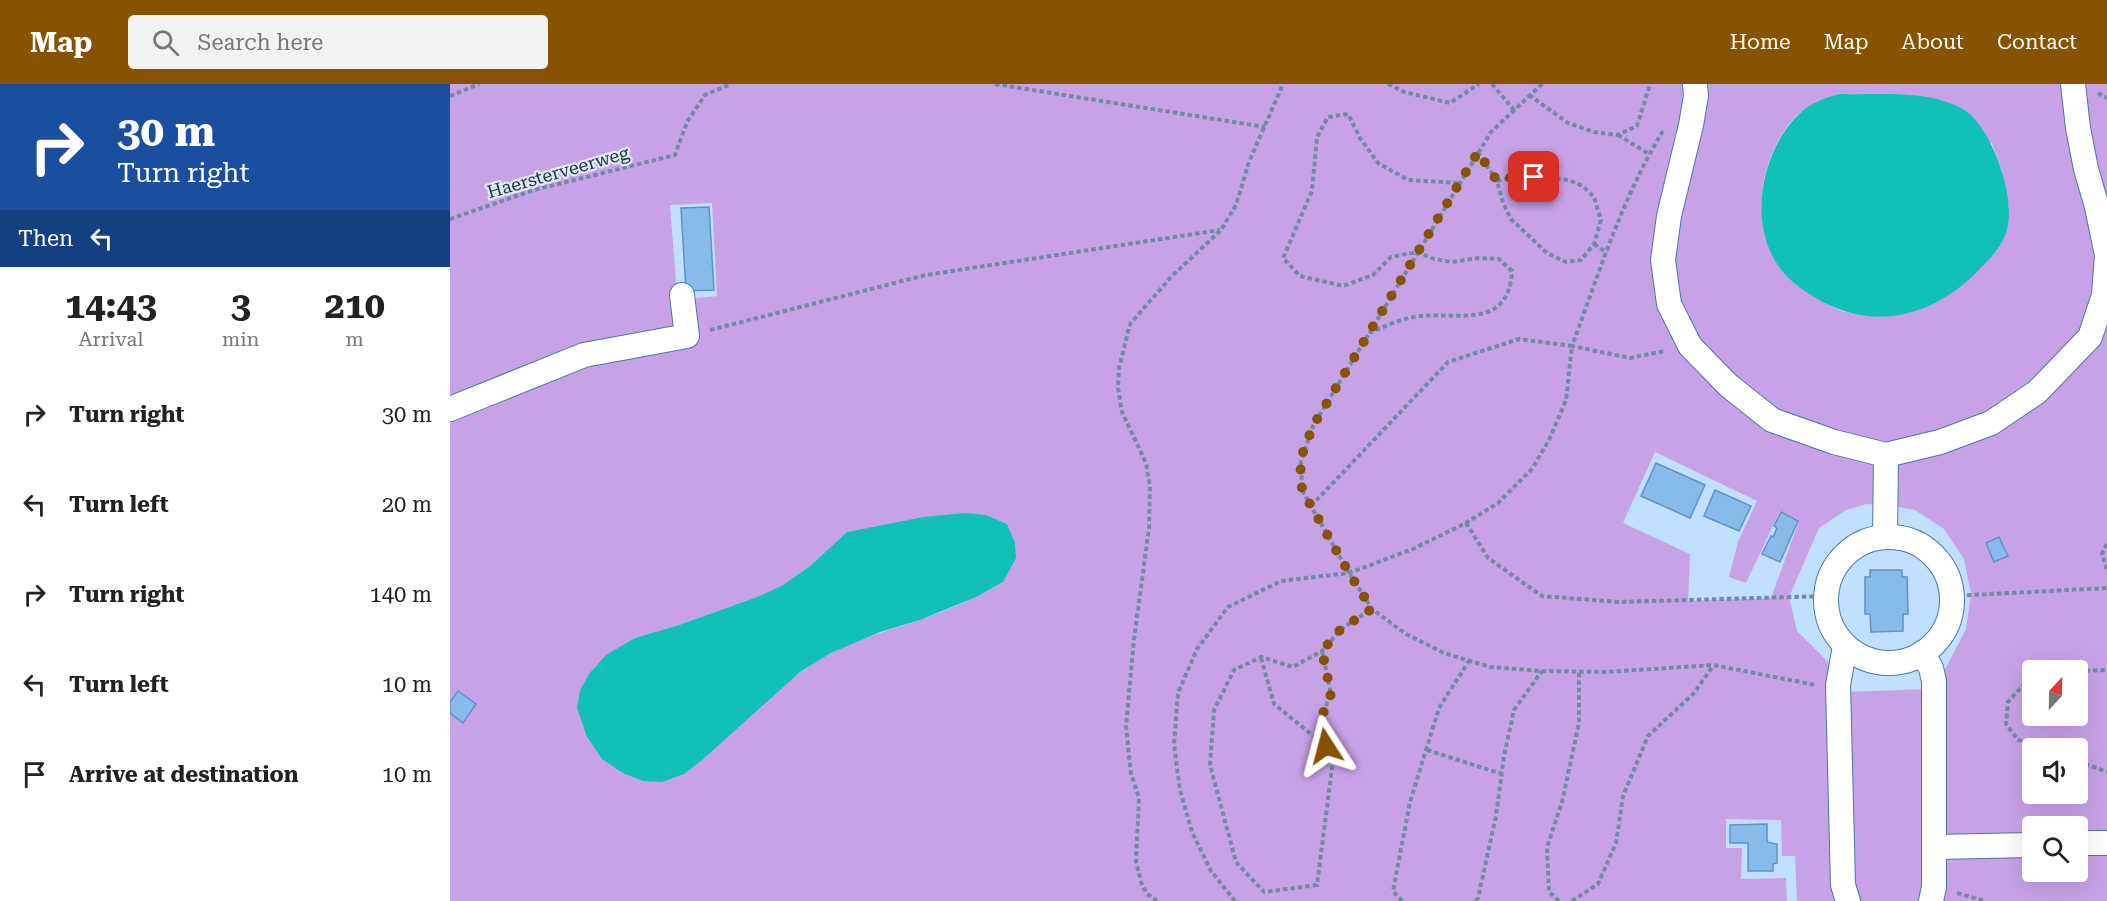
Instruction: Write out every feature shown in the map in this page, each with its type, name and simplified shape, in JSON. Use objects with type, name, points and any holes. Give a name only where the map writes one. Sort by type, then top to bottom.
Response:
[{"type":"lane","points":[[1695,84],[1696,96],[1691,125],[1669,216],[1663,260],[1669,304],[1690,346],[1728,385],[1772,420],[1834,442],[1886,455],[1940,442],[1991,423],[2037,392],[2091,337],[2104,295],[2107,255],[2086,169],[2073,84]]},
{"type":"lane","points":[[450,409],[584,355],[687,336],[682,295]]},
{"type":"lane","points":[[1885,537],[1886,455]]},
{"type":"lane","points":[[1885,537],[1907,539],[1933,555],[1943,567],[1950,581],[1951,612],[1947,627],[1938,640],[1922,653],[1913,659],[1898,663],[1882,663],[1866,659],[1845,646],[1832,627],[1827,612],[1826,596],[1828,582],[1834,569],[1853,548],[1865,541],[1885,537]]},
{"type":"lane","points":[[1845,646],[1838,685],[1843,885],[1848,901]]},
{"type":"lane","points":[[1922,653],[1934,681],[1934,887],[1931,901]]},
{"type":"lane","points":[[2088,843],[2107,843]]},
{"type":"lane","points":[[1934,847],[2022,844]]},
{"type":"path","points":[[450,96],[479,84]]},
{"type":"path","name":"Haersterveerweg","points":[[450,219],[534,190],[675,155],[687,122],[705,95],[731,84]]},
{"type":"path","points":[[995,84],[1265,127]]},
{"type":"path","points":[[1157,901],[1147,894],[1142,885],[1136,862],[1139,798],[1131,774],[1126,726],[1134,639],[1149,528],[1150,486],[1146,464],[1122,412],[1118,388],[1119,368],[1130,324],[1171,277],[1221,230],[1236,205],[1249,162],[1283,84]]},
{"type":"path","points":[[1388,84],[1404,92],[1450,103],[1479,84]]},
{"type":"path","points":[[1492,84],[1514,110]]},
{"type":"path","points":[[1542,84],[1491,132],[1313,426],[1300,460],[1302,490],[1372,609],[1406,634],[1444,653],[1490,668],[1607,672],[1713,665],[1810,685],[1838,685]]},
{"type":"path","points":[[1617,135],[1637,126],[1650,84]]},
{"type":"path","points":[[1528,95],[1568,123],[1594,132],[1617,135],[1649,154]]},
{"type":"path","points":[[1368,334],[1395,322],[1421,315],[1481,315],[1497,306],[1511,288],[1512,271],[1499,259],[1478,258],[1452,262],[1434,259],[1417,252],[1391,257],[1373,275],[1343,286],[1300,276],[1284,258],[1312,191],[1317,137],[1328,117],[1348,114],[1360,138],[1378,163],[1408,180],[1459,183]]},
{"type":"path","points":[[1234,901],[1211,871],[1192,832],[1180,790],[1174,745],[1178,693],[1197,649],[1228,607],[1281,581],[1349,573],[1413,549],[1466,523],[1498,503],[1532,469],[1550,438],[1566,400],[1572,346],[1606,253],[1638,174],[1665,128]]},
{"type":"path","points":[[1478,152],[1497,181],[1503,203],[1511,219],[1547,253],[1566,262],[1581,260],[1594,244],[1601,220],[1594,197],[1583,186],[1568,180],[1521,175],[1497,181]]},
{"type":"path","points":[[687,336],[926,274],[1221,230]]},
{"type":"path","points":[[1594,244],[1606,253]]},
{"type":"path","points":[[1311,506],[1448,362],[1519,339],[1572,346],[1630,358],[1690,346]]},
{"type":"path","points":[[1466,523],[1488,558],[1542,596],[1619,602],[1826,596]]},
{"type":"path","points":[[2107,544],[2102,554],[2107,570]]},
{"type":"path","points":[[1952,596],[2107,588]]},
{"type":"path","points":[[1322,651],[1331,694],[1319,723],[1332,768],[1317,885],[1264,892],[1236,862],[1210,765],[1214,710],[1234,670],[1261,657],[1293,667],[1322,651],[1341,629],[1372,609]]},
{"type":"path","points":[[1261,657],[1274,704],[1326,746]]},
{"type":"path","points":[[1402,901],[1393,891],[1410,802],[1439,708],[1469,661]]},
{"type":"path","points":[[1572,901],[1598,884],[1616,843],[1623,796],[1648,736],[1694,693],[1713,665]]},
{"type":"path","points":[[2088,671],[2107,670]]},
{"type":"path","points":[[1476,901],[1496,816],[1514,710],[1542,671]]},
{"type":"path","points":[[1559,901],[1549,892],[1547,847],[1562,801],[1579,723],[1579,672]]},
{"type":"path","points":[[2022,686],[2008,702],[2006,724],[2018,740],[2022,741]]},
{"type":"path","points":[[1427,750],[1502,774]]},
{"type":"path","points":[[2088,765],[2107,772]]},
{"type":"shaded area","points":[[450,84],[2107,84],[2107,901],[1940,901],[1938,683],[1966,629],[1971,594],[1964,559],[1944,529],[1915,510],[1866,504],[1846,510],[1819,528],[1789,597],[1797,631],[1830,664],[1841,901],[1797,901],[1795,856],[1782,856],[1781,820],[1726,819],[1726,848],[1742,848],[1741,879],[1786,878],[1787,901],[450,901],[450,416],[584,363],[693,340],[688,299],[717,296],[712,203],[670,205],[680,332],[450,404]],"holes":[[[1839,94],[1867,95],[1992,143],[2002,171],[2009,208],[1885,317],[1839,310],[1808,291],[1780,267],[1770,249],[1764,229],[1763,188],[1767,167],[1775,148],[1785,130],[1798,114],[1812,105]],[[1655,452],[1757,501],[1738,542],[1729,577],[1746,583],[1780,511],[1799,521],[1771,598],[1688,601],[1690,554],[1623,523]],[[864,529],[1003,582],[941,612],[863,639],[830,654],[778,689],[694,766],[668,779],[643,781],[578,708],[580,690],[589,674],[635,638],[679,625],[757,597],[783,585],[810,566],[847,532]]]},
{"type":"shaded area","points":[[1839,94],[1912,95],[1954,105],[1971,115],[1996,154],[2009,204],[2006,233],[1997,250],[1976,273],[1942,299],[1923,308],[1884,317],[1864,316],[1844,311],[1823,302],[1794,283],[1780,268],[1770,250],[1761,210],[1763,188],[1775,147],[1786,129],[1803,110],[1818,101]]},
{"type":"shaded area","points":[[965,513],[986,515],[1007,524],[1015,543],[1016,558],[1003,582],[976,597],[920,620],[880,632],[831,653],[800,672],[684,774],[662,782],[643,781],[623,773],[602,759],[587,737],[577,708],[580,690],[589,674],[606,655],[635,638],[679,625],[757,597],[783,585],[810,566],[847,532],[924,517]]},
{"type":"shaded area","points":[[1927,689],[1923,901],[1856,901],[1853,894],[1846,692]]},
{"type":"building","points":[[709,207],[714,290],[686,291],[681,208]]},
{"type":"building","points":[[1656,463],[1705,485],[1690,518],[1641,496]]},
{"type":"building","points":[[1715,490],[1751,506],[1739,531],[1704,516]]},
{"type":"building","points":[[1781,512],[1798,521],[1780,562],[1762,554],[1771,536],[1773,537],[1777,528],[1774,526]]},
{"type":"building","points":[[1999,537],[2008,556],[1994,562],[1986,543]]},
{"type":"building","points":[[1870,570],[1902,570],[1902,577],[1907,577],[1908,614],[1903,614],[1903,631],[1871,632],[1870,614],[1865,614],[1865,577],[1870,577]]},
{"type":"building","points":[[458,691],[476,704],[463,723],[450,713],[450,702]]},
{"type":"building","points":[[1767,824],[1767,842],[1777,844],[1777,863],[1773,864],[1773,871],[1748,871],[1748,843],[1730,843],[1730,825]]},
{"type":"route","points":[[1326,746],[1319,723],[1331,694],[1322,651],[1341,629],[1372,609],[1302,490],[1300,460],[1313,426],[1478,152],[1497,181],[1521,175],[1534,177]]}]
